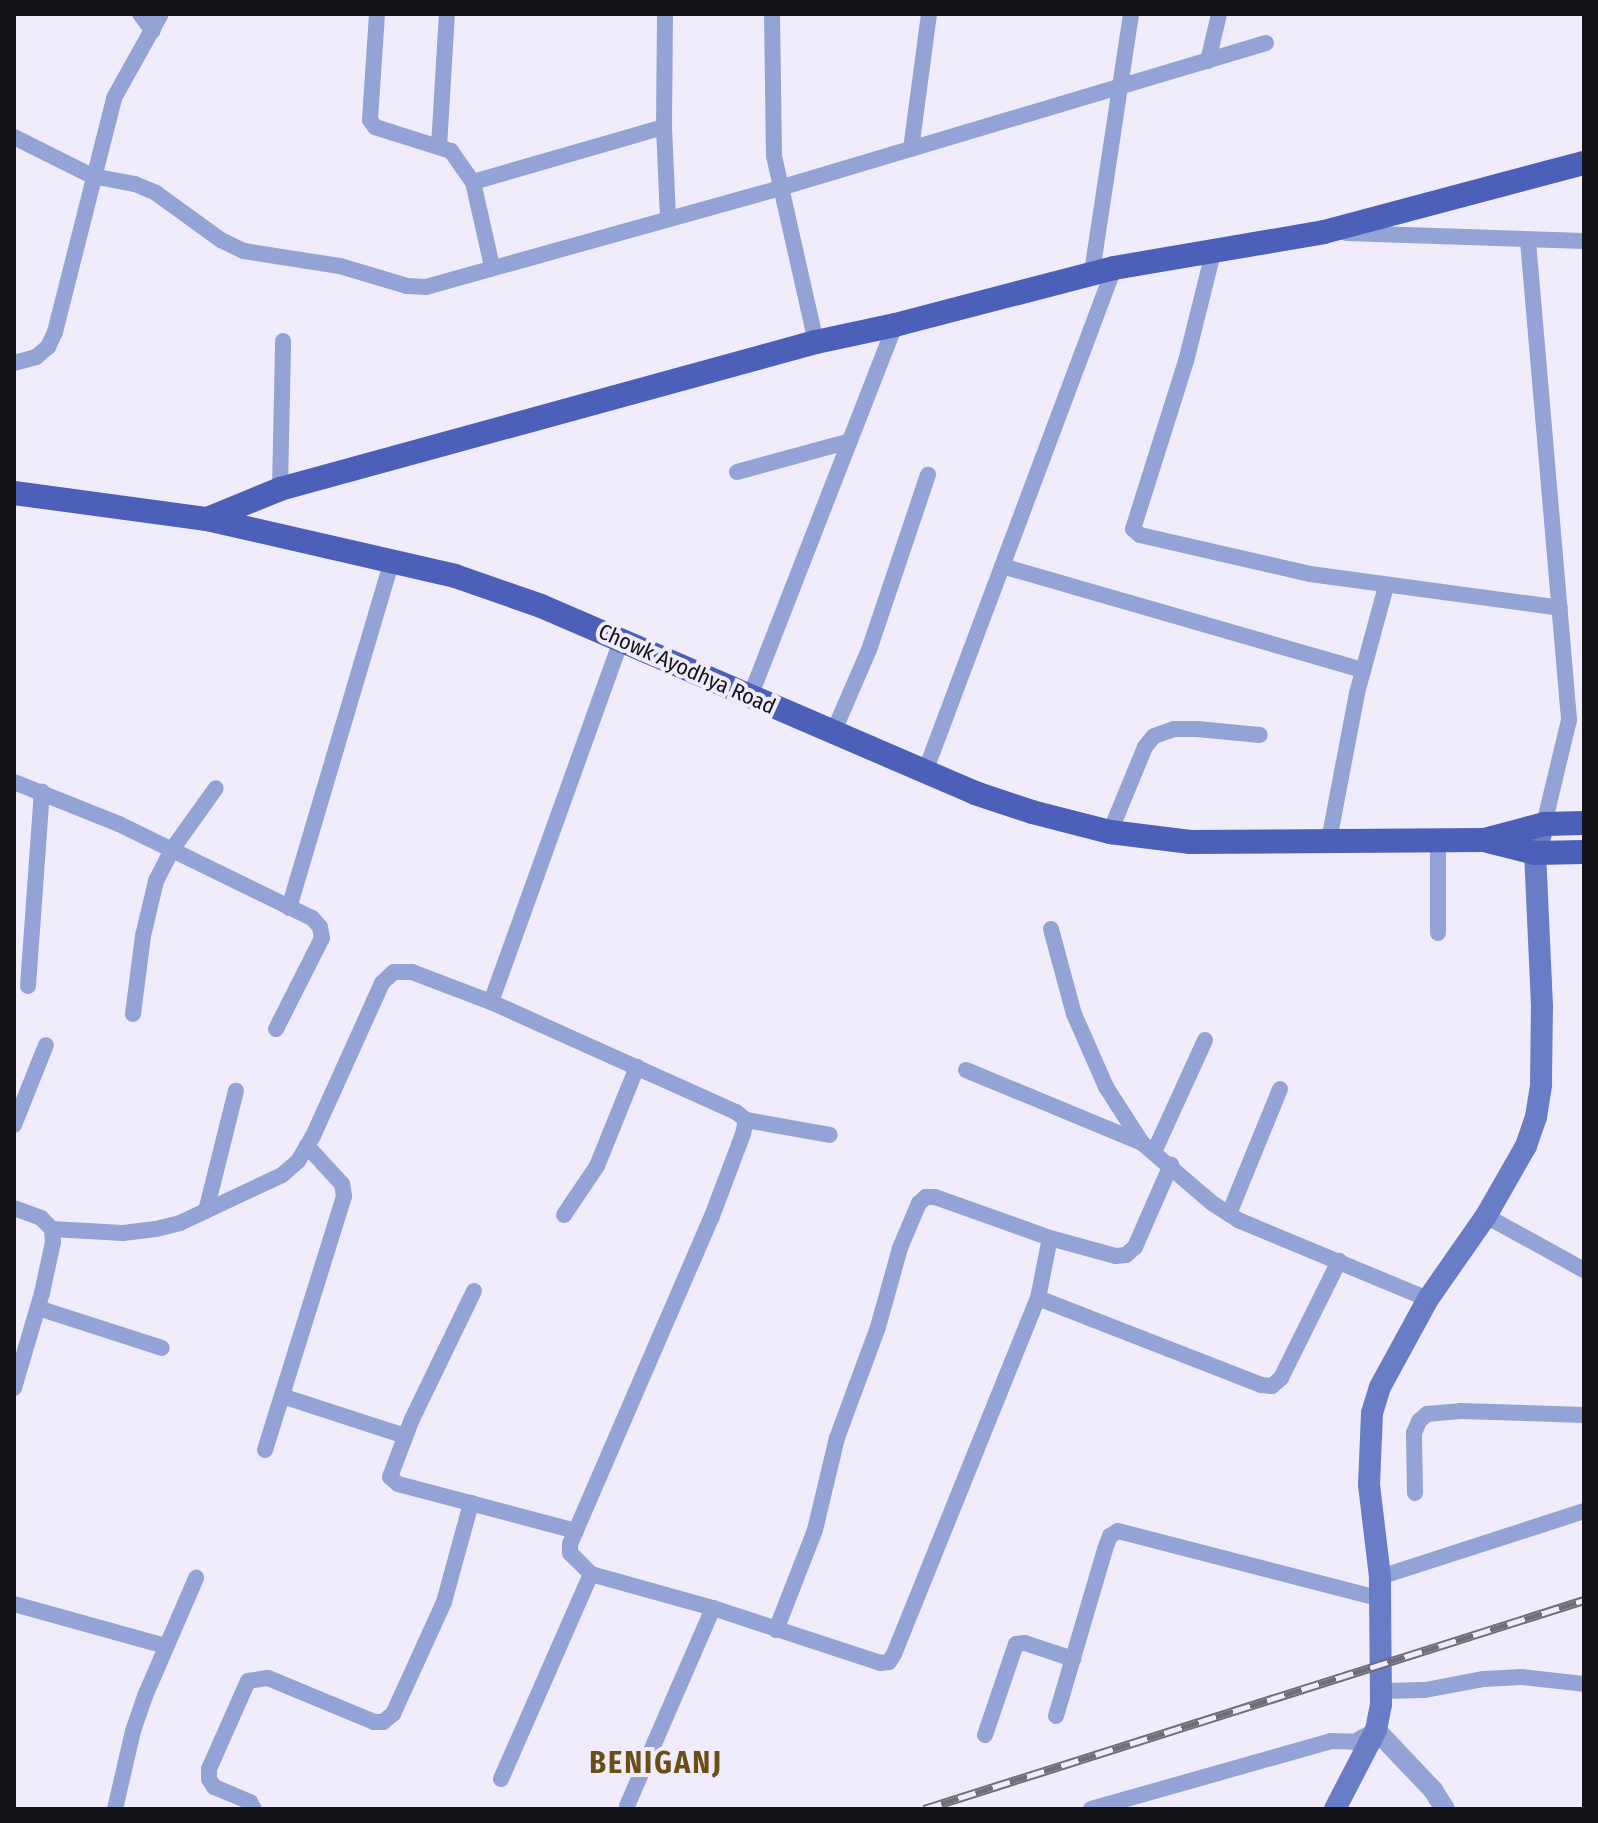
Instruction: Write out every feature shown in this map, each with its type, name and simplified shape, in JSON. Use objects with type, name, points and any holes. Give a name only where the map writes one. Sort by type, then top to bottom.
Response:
[{"type":"main road","points":[[207,519],[280,489],[816,342],[895,325],[1103,270],[1324,232],[1584,163]]},
{"type":"main road","name":"Chowk Ayodhya Road","points":[[14,493],[207,519],[392,561],[498,591],[621,640],[925,772],[1032,812],[1110,832],[1190,842],[1484,840]]},
{"type":"main road","points":[[1484,840],[1544,824],[1584,823]]},
{"type":"main road","points":[[1335,1809],[1376,1730],[1381,1691],[1380,1588],[1369,1485],[1372,1413],[1380,1387],[1428,1299],[1486,1216],[1526,1146],[1541,1084],[1542,1006],[1535,853],[1544,824]]},
{"type":"main road","points":[[1484,840],[1535,853],[1584,852]]},
{"type":"street","points":[[140,14],[153,31]]},
{"type":"street","points":[[14,363],[36,357],[48,347],[55,332],[114,98],[161,14]]},
{"type":"street","points":[[377,14],[370,120],[375,127],[451,151],[473,182],[492,266]]},
{"type":"street","points":[[439,147],[447,14]]},
{"type":"street","points":[[665,14],[664,127],[668,218]]},
{"type":"street","points":[[772,14],[774,156],[816,342]]},
{"type":"street","points":[[911,149],[929,14]]},
{"type":"street","points":[[925,772],[1002,566],[1103,270],[1119,87],[1131,14]]},
{"type":"street","points":[[1208,61],[1219,14]]},
{"type":"street","points":[[14,137],[92,176],[135,184],[156,193],[221,240],[244,251],[340,266],[407,286],[426,287],[492,266],[783,187],[1266,43]]},
{"type":"street","points":[[473,182],[664,127]]},
{"type":"street","points":[[1324,232],[1584,241]]},
{"type":"street","points":[[1528,241],[1569,720],[1544,824]]},
{"type":"street","points":[[1213,253],[1186,361],[1133,529],[1140,535],[1310,574],[1560,608]]},
{"type":"street","points":[[750,697],[895,325]]},
{"type":"street","points":[[280,489],[283,341]]},
{"type":"street","points":[[737,472],[850,441]]},
{"type":"street","points":[[833,733],[879,623],[928,475]]},
{"type":"street","points":[[289,908],[392,561]]},
{"type":"street","points":[[1002,566],[1363,670]]},
{"type":"street","points":[[1329,840],[1363,670],[1386,586]]},
{"type":"street","points":[[491,1002],[621,640]]},
{"type":"street","points":[[1110,832],[1145,747],[1154,736],[1174,729],[1260,735]]},
{"type":"street","points":[[14,782],[119,824],[312,918],[320,927],[322,938],[276,1029]]},
{"type":"street","points":[[133,1014],[156,881],[171,851],[216,788]]},
{"type":"street","points":[[28,986],[42,792]]},
{"type":"street","points":[[1438,840],[1438,933]]},
{"type":"street","points":[[1051,929],[1074,1014],[1106,1087],[1148,1148]]},
{"type":"street","points":[[14,1208],[41,1218],[52,1229],[123,1233],[156,1229],[206,1211],[282,1175],[298,1161],[307,1146],[382,983],[394,972],[412,972],[491,1002],[736,1112],[746,1120],[830,1135]]},
{"type":"street","points":[[1148,1148],[1205,1040]]},
{"type":"street","points":[[14,1125],[46,1045]]},
{"type":"street","points":[[564,1215],[597,1166],[637,1067]]},
{"type":"street","points":[[966,1070],[1148,1148],[1229,1214],[1262,1231],[1428,1299]]},
{"type":"street","points":[[1229,1214],[1280,1089]]},
{"type":"street","points":[[206,1211],[236,1091]]},
{"type":"street","points":[[746,1120],[712,1216],[576,1531],[570,1553],[591,1574],[713,1608],[880,1663],[889,1662],[1038,1298],[1050,1238]]},
{"type":"street","points":[[265,1450],[344,1196],[342,1184],[307,1146]]},
{"type":"street","points":[[776,1630],[815,1530],[837,1438],[878,1327],[900,1248],[919,1203],[926,1197],[935,1197],[1050,1238],[1116,1256],[1126,1255],[1135,1247],[1171,1165]]},
{"type":"street","points":[[1486,1216],[1584,1270]]},
{"type":"street","points":[[14,1388],[38,1308],[52,1229]]},
{"type":"street","points":[[1038,1298],[1261,1385],[1272,1386],[1281,1378],[1339,1261]]},
{"type":"street","points":[[474,1291],[405,1436],[390,1477],[398,1484],[576,1531]]},
{"type":"street","points":[[38,1308],[162,1348]]},
{"type":"street","points":[[282,1396],[405,1436]]},
{"type":"street","points":[[1415,1493],[1414,1433],[1419,1421],[1427,1414],[1460,1411],[1584,1415]]},
{"type":"street","points":[[254,1809],[250,1802],[214,1787],[209,1779],[209,1769],[248,1681],[268,1678],[374,1722],[383,1722],[393,1714],[444,1602],[471,1503]]},
{"type":"street","points":[[1056,1716],[1105,1549],[1110,1536],[1118,1531],[1380,1588],[1584,1511]]},
{"type":"street","points":[[501,1779],[591,1574]]},
{"type":"street","points":[[115,1809],[133,1731],[165,1646],[196,1578]]},
{"type":"street","points":[[14,1604],[165,1646]]},
{"type":"street","points":[[627,1806],[713,1608]]},
{"type":"street","points":[[985,1735],[1016,1644],[1025,1643],[1073,1659]]},
{"type":"street","points":[[1381,1691],[1425,1690],[1509,1678],[1584,1684]]},
{"type":"street","points":[[1091,1809],[1331,1741],[1354,1742],[1376,1730],[1433,1790],[1445,1809]]},
{"type":"railway","points":[[924,1809],[1584,1600]]},
{"type":"district","name":"BENIGANJ","points":[[656,1763]]}]
